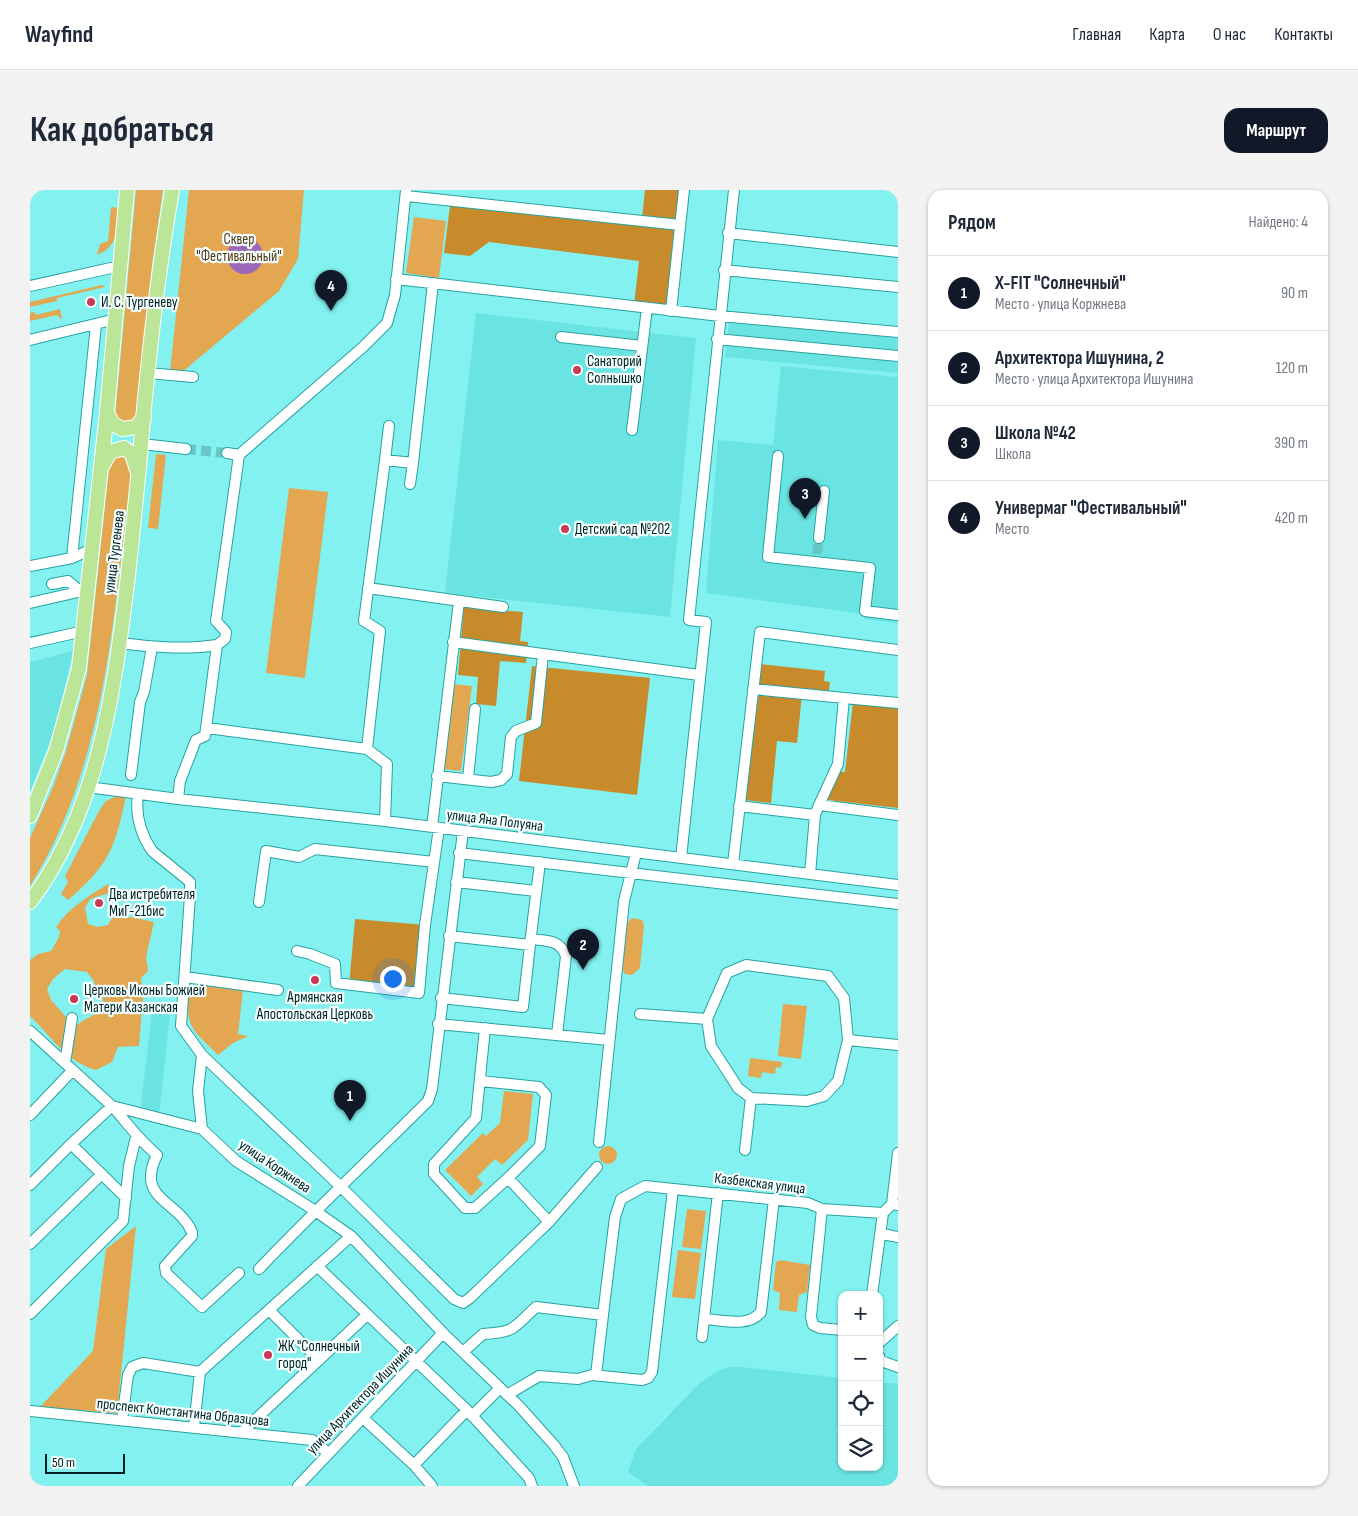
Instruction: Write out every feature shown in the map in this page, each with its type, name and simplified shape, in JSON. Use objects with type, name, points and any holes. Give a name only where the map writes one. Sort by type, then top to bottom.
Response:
[{"type":"main road","name":"улица Тургенева","points":[[30,816],[56,751],[79,668],[83,591],[92,549],[107,412],[127,190]]},
{"type":"main road","name":"улица Тургенева","points":[[30,902],[69,835],[88,787],[112,687],[120,643],[162,249],[172,190]]},
{"type":"main road","points":[[107,412],[112,423],[122,429],[136,427],[144,417]]},
{"type":"main road","points":[[100,472],[110,452],[124,448],[132,454],[139,475]]},
{"type":"street","points":[[671,311],[684,190]]},
{"type":"street","points":[[681,858],[706,622],[689,620],[724,270],[734,190]]},
{"type":"street","points":[[120,643],[152,647],[199,648],[217,645],[225,639],[226,632],[216,621],[239,455],[363,347],[386,323],[395,295],[406,193],[680,225]]},
{"type":"street","points":[[728,233],[898,252]]},
{"type":"street","points":[[30,286],[120,266]]},
{"type":"street","points":[[724,270],[898,287]]},
{"type":"street","points":[[396,279],[671,311],[898,332]]},
{"type":"street","points":[[410,484],[432,283]]},
{"type":"street","points":[[632,430],[647,308]]},
{"type":"street","points":[[30,340],[116,319]]},
{"type":"street","points":[[71,552],[96,325]]},
{"type":"street","points":[[561,337],[642,346]]},
{"type":"street","points":[[717,339],[898,356]]},
{"type":"street","points":[[148,373],[193,377]]},
{"type":"street","points":[[367,749],[380,631],[364,621],[389,426]]},
{"type":"street","points":[[142,444],[186,449]]},
{"type":"street","points":[[227,453],[239,455]]},
{"type":"street","points":[[778,456],[768,557],[816,558],[870,568],[865,611],[897,615]]},
{"type":"street","points":[[385,460],[413,463]]},
{"type":"street","points":[[819,538],[824,491]]},
{"type":"street","points":[[30,566],[71,552],[92,549]]},
{"type":"street","points":[[52,584],[68,581],[83,591]]},
{"type":"street","points":[[368,588],[503,607]]},
{"type":"street","points":[[30,603],[83,591]]},
{"type":"street","points":[[297,951],[336,964],[336,983],[419,993],[434,862],[437,776],[459,601]]},
{"type":"street","points":[[733,864],[738,806],[760,632],[898,650]]},
{"type":"street","points":[[30,643],[82,633]]},
{"type":"street","points":[[454,642],[700,676]]},
{"type":"street","points":[[178,799],[180,781],[196,740],[205,736],[217,645]]},
{"type":"street","points":[[131,775],[140,702],[144,692],[152,647]]},
{"type":"street","points":[[437,776],[491,782],[501,780],[507,774],[511,737],[516,731],[536,723],[543,654]]},
{"type":"street","points":[[753,689],[898,703]]},
{"type":"street","points":[[810,874],[815,815],[838,764],[844,698]]},
{"type":"street","points":[[468,779],[475,708]]},
{"type":"street","points":[[207,728],[367,749],[387,764],[385,820]]},
{"type":"street","name":"улица Яна Полуяна","points":[[88,787],[178,799],[385,820],[898,885]]},
{"type":"street","points":[[138,794],[136,807],[141,832],[152,851],[190,882],[185,978],[180,1010],[181,1026],[202,1054],[341,1186],[454,1299],[462,1303],[470,1298],[549,1222],[597,1167]]},
{"type":"street","points":[[820,805],[898,814]]},
{"type":"street","points":[[738,806],[815,815]]},
{"type":"street","points":[[259,1269],[314,1210],[428,1101],[432,1089],[441,998],[463,831]]},
{"type":"street","points":[[259,902],[266,850],[299,857],[315,849],[434,862]]},
{"type":"street","points":[[459,853],[898,904]]},
{"type":"street","points":[[599,1142],[624,901],[636,853]]},
{"type":"street","points":[[441,998],[523,1007],[540,862]]},
{"type":"street","points":[[456,882],[536,891]]},
{"type":"street","points":[[449,936],[557,942],[564,948],[566,956],[557,1035]]},
{"type":"street","points":[[746,965],[785,969],[828,976],[844,998],[848,1040],[838,1081],[824,1096],[806,1102],[751,1098],[738,1088],[711,1046],[707,1019],[727,973],[746,965]]},
{"type":"street","points":[[185,978],[278,990]]},
{"type":"street","points":[[640,1014],[707,1019]]},
{"type":"street","points":[[30,1115],[68,1067],[72,1018]]},
{"type":"street","points":[[438,1024],[610,1040]]},
{"type":"street","points":[[480,1081],[539,1087],[546,1095],[540,1146],[475,1208],[470,1209],[465,1208],[434,1174],[434,1164],[476,1118],[485,1028]]},
{"type":"street","points":[[30,1031],[112,1106],[128,1124],[136,1137],[156,1155],[149,1173],[152,1187],[192,1232],[192,1236],[165,1266],[166,1274],[202,1307],[239,1273]]},
{"type":"street","points":[[848,1040],[898,1045]]},
{"type":"street","points":[[112,1106],[202,1129],[198,1091],[202,1054]]},
{"type":"street","points":[[745,1150],[751,1098]]},
{"type":"street","points":[[30,1185],[112,1106]]},
{"type":"street","name":"улица Коржнева","points":[[202,1129],[236,1161],[314,1210],[351,1236],[443,1333],[504,1392],[563,1457],[574,1486]]},
{"type":"street","points":[[30,1314],[123,1220],[136,1137]]},
{"type":"street","points":[[72,1144],[126,1198]]},
{"type":"street","points":[[873,1291],[882,1234],[883,1213],[895,1205],[898,1153]]},
{"type":"street","points":[[30,1244],[102,1174]]},
{"type":"street","points":[[508,1178],[549,1222]]},
{"type":"street","name":"Казбекская улица","points":[[603,1315],[615,1218],[621,1198],[645,1186],[808,1203],[822,1209],[883,1213]]},
{"type":"street","points":[[414,1465],[470,1413],[504,1392],[539,1376],[578,1379],[596,1375],[642,1380],[648,1378],[652,1372],[673,1188]]},
{"type":"street","points":[[702,1337],[718,1193]]},
{"type":"street","points":[[704,1319],[746,1322],[755,1320],[761,1312],[774,1199]]},
{"type":"street","points":[[822,1209],[811,1317],[813,1325],[820,1328],[838,1330]]},
{"type":"street","points":[[882,1234],[898,1237]]},
{"type":"street","points":[[194,1427],[200,1372],[351,1236]]},
{"type":"street","points":[[317,1266],[470,1413],[529,1478],[532,1486]]},
{"type":"street","points":[[463,1352],[483,1334],[502,1334],[511,1331],[536,1307],[603,1315],[596,1375]]},
{"type":"street","points":[[269,1310],[319,1360]]},
{"type":"street","points":[[242,1432],[367,1315]]},
{"type":"street","points":[[883,1339],[898,1326]]},
{"type":"street","name":"улица Архитектора Ишунина","points":[[298,1486],[443,1333]]},
{"type":"street","points":[[883,1362],[898,1367]]},
{"type":"street","points":[[122,1420],[128,1375],[132,1367],[143,1363],[200,1372]]},
{"type":"street","name":"проспект Константина Образцова","points":[[30,1410],[312,1440],[328,1453]]},
{"type":"street","points":[[363,1418],[414,1465],[432,1486]]},
{"type":"shaded area","points":[[645,190],[681,190],[668,309],[634,305],[639,261],[489,242],[470,256],[444,253],[451,198],[642,218]]},
{"type":"shaded area","points":[[245,238],[252,239],[258,243],[262,249],[262,263],[258,269],[252,273],[245,274],[238,273],[232,269],[228,263],[227,256],[228,249],[232,243],[238,239]]},
{"type":"shaded area","points":[[476,313],[696,338],[670,617],[445,593]]},
{"type":"shaded area","points":[[729,322],[898,338],[898,373],[725,357]]},
{"type":"shaded area","points":[[781,366],[898,377],[898,623],[864,619],[864,614],[706,593],[718,440],[773,445]]},
{"type":"shaded area","points":[[464,607],[523,612],[520,641],[528,642],[526,663],[500,661],[496,706],[476,704],[478,677],[458,675]]},
{"type":"shaded area","points":[[73,651],[56,726],[30,791],[30,662]]},
{"type":"shaded area","points":[[760,664],[825,671],[824,681],[830,682],[828,698],[802,695],[797,743],[777,741],[771,803],[744,800]]},
{"type":"shaded area","points":[[532,666],[650,678],[637,795],[519,781]]},
{"type":"shaded area","points":[[853,702],[898,707],[898,808],[828,800],[832,771],[845,772]]},
{"type":"shaded area","points":[[355,919],[425,925],[419,993],[349,986]]},
{"type":"shaded area","points":[[152,1011],[170,1013],[159,1116],[140,1114]]},
{"type":"shaded area","points":[[730,1367],[741,1367],[838,1378],[838,1471],[883,1471],[883,1382],[898,1384],[898,1486],[648,1486],[628,1472],[636,1449],[701,1382],[720,1370]]},
{"type":"green space","points":[[136,190],[163,190],[152,265],[137,419],[125,425],[115,417]]},
{"type":"green space","name":"Сквер \"Фестивальный\"","points":[[189,190],[304,190],[298,259],[279,291],[181,373],[170,372]]},
{"type":"green space","points":[[111,207],[119,208],[116,236],[104,252],[97,255],[100,244],[108,241]]},
{"type":"green space","points":[[414,217],[446,221],[439,278],[406,273]]},
{"type":"green space","points":[[102,285],[105,287],[57,298],[57,301],[30,307],[30,302]]},
{"type":"green space","points":[[60,309],[62,320],[57,315],[30,321],[30,313],[34,312],[36,315]]},
{"type":"green space","points":[[123,452],[132,466],[104,683],[92,736],[76,788],[56,838],[30,886],[30,838],[53,787],[66,751],[87,675],[110,459]]},
{"type":"green space","points":[[156,454],[166,455],[158,529],[148,528]]},
{"type":"green space","points":[[289,488],[328,492],[305,678],[266,673]]},
{"type":"green space","points":[[453,684],[472,686],[461,771],[443,769]]},
{"type":"green space","points":[[116,796],[126,796],[114,843],[93,876],[68,900],[61,894],[68,882],[65,876],[99,811],[105,802]]},
{"type":"green space","points":[[108,884],[112,892],[90,899],[85,908],[88,924],[98,927],[108,925],[112,918],[132,917],[154,922],[146,957],[148,971],[141,978],[143,996],[139,1046],[118,1047],[112,1062],[96,1070],[85,1066],[67,1054],[30,1016],[30,960],[38,954],[51,951],[59,937],[60,931],[56,927],[61,920],[79,903]],"holes":[[[65,969],[87,972],[94,981],[95,991],[103,998],[102,1009],[75,1027],[51,1000],[47,989],[53,979]]]},
{"type":"green space","points":[[632,918],[642,920],[644,925],[640,968],[632,975],[625,974],[622,968],[627,923]]},
{"type":"green space","points":[[194,985],[243,990],[238,1034],[248,1036],[233,1043],[218,1055],[196,1033],[189,1019],[188,1001],[190,988]]},
{"type":"green space","points":[[783,1004],[807,1006],[801,1059],[778,1056]]},
{"type":"green space","points":[[750,1058],[782,1062],[781,1068],[776,1067],[775,1074],[762,1072],[761,1078],[748,1076]]},
{"type":"green space","points":[[504,1091],[533,1094],[528,1140],[502,1165],[495,1159],[477,1177],[483,1184],[471,1196],[445,1170],[483,1133],[486,1136],[500,1123]]},
{"type":"green space","points":[[608,1146],[614,1149],[617,1155],[614,1161],[608,1164],[602,1161],[599,1155],[602,1149]]},
{"type":"green space","points":[[687,1209],[706,1211],[701,1249],[682,1247]]},
{"type":"green space","points":[[136,1226],[117,1413],[40,1407],[93,1351],[106,1249]]},
{"type":"green space","points":[[678,1250],[701,1253],[695,1299],[672,1297]]},
{"type":"green space","points":[[781,1260],[810,1265],[807,1292],[799,1295],[797,1312],[779,1310],[780,1293],[773,1290],[776,1262]]},
{"type":"tunnel","points":[[186,449],[227,453]]},
{"type":"tunnel","points":[[817,554],[819,538]]},
{"type":"place","name":"И. С. Тургеневу","points":[[91,302]]},
{"type":"place","name":"Универмаг \"Фестивальный\"","points":[[331,311]]},
{"type":"place","name":"Санаторий Солнышко","points":[[577,370]]},
{"type":"place","name":"Школа №42","points":[[805,519]]},
{"type":"place","name":"Детский сад №202","points":[[565,529]]},
{"type":"place","name":"Два истребителя МиГ-21бис","points":[[99,903]]},
{"type":"place","name":"Архитектора Ишунина, 2","points":[[583,970]]},
{"type":"place","name":"Армянская Апостольская Церковь","points":[[315,980]]},
{"type":"place","name":"Церковь Иконы Божией Матери Казанская","points":[[74,999]]},
{"type":"place","name":"X-FIT \"Солнечный\"","points":[[350,1121]]},
{"type":"place","name":"ЖК \"Солнечный город\"","points":[[268,1355]]}]
